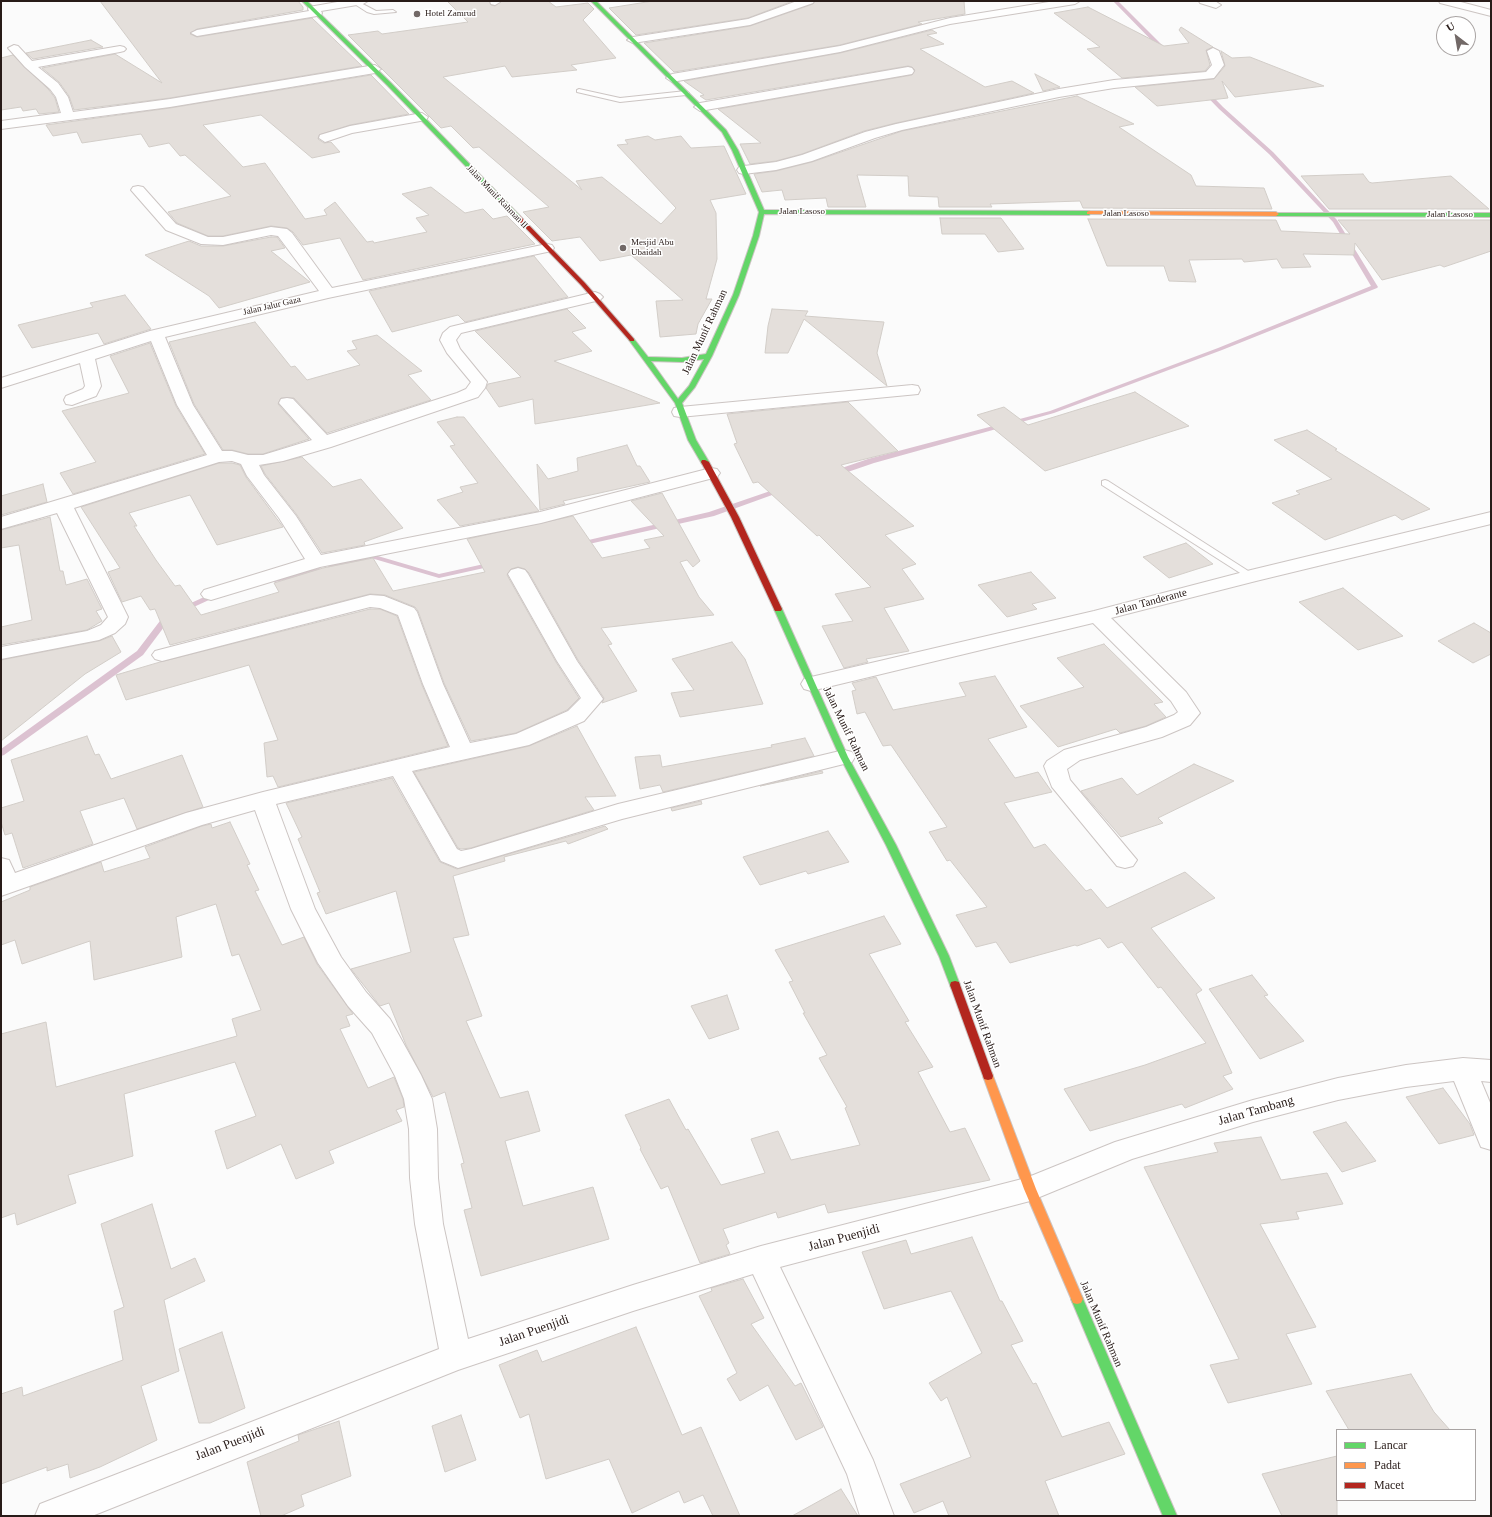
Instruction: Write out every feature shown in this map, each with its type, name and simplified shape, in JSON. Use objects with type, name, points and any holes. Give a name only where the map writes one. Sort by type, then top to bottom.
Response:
[{"type":"street","points":[[593,1],[724,131],[744,170],[762,212]]},
{"type":"street","points":[[633,40],[750,22],[789,6],[809,1]]},
{"type":"street","points":[[672,78],[840,49],[950,21],[1075,1]]},
{"type":"street","points":[[1204,1],[1216,5]]},
{"type":"street","points":[[1444,1],[1491,13]]},
{"type":"street","points":[[197,33],[311,7],[359,2]]},
{"type":"street","name":"Jalan Munif Rahman II","points":[[311,7],[375,69],[595,297],[627,333],[679,408]]},
{"type":"street","points":[[14,48],[29,65],[54,86],[62,97],[69,117]]},
{"type":"street","points":[[29,65],[120,48]]},
{"type":"street","points":[[744,170],[776,166],[807,158],[870,135],[986,109],[1100,87],[1210,75],[1218,64],[1213,51]]},
{"type":"street","points":[[1,125],[217,96],[375,69]]},
{"type":"street","points":[[700,107],[908,71]]},
{"type":"street","points":[[325,138],[350,130],[422,117]]},
{"type":"street","points":[[138,190],[171,227],[206,241],[223,242],[271,231],[282,232],[287,236],[328,292]]},
{"type":"street","name":"Jalan Lasoso","points":[[762,212],[1491,215]]},
{"type":"street","name":"Jalan Munif Rahman","points":[[762,212],[756,236],[736,295],[709,356],[679,408],[692,440],[735,517],[770,589],[844,757],[891,845],[944,956],[1030,1189],[1170,1516]]},
{"type":"street","name":"Jalan Jalur Gaza","points":[[1,383],[156,334],[328,292],[547,248]]},
{"type":"street","points":[[1,523],[217,457],[232,456],[248,460],[263,460],[278,457],[463,397],[472,393],[479,382],[453,350],[448,340],[449,336],[456,330],[595,297]]},
{"type":"street","points":[[156,334],[167,358],[185,406],[217,457]]},
{"type":"street","points":[[72,400],[90,392],[93,386],[86,355]]},
{"type":"street","points":[[645,359],[682,360],[709,356]]},
{"type":"street","points":[[679,408],[912,390]]},
{"type":"street","points":[[287,403],[325,443]]},
{"type":"street","points":[[248,460],[256,476],[286,516],[316,562]]},
{"type":"street","points":[[211,594],[316,562],[541,517],[711,473]]},
{"type":"street","points":[[1,653],[92,636],[108,630],[115,624],[118,617],[66,513],[64,505]]},
{"type":"street","name":"Jalan Tanderante","points":[[811,684],[1097,616],[1251,576],[1489,521]]},
{"type":"street","points":[[3,880],[194,819],[263,800],[463,751],[521,740],[576,716],[592,699],[567,661],[518,574]]},
{"type":"street","points":[[162,655],[370,602],[384,602],[407,612],[433,684],[463,751]]},
{"type":"street","points":[[1097,616],[1179,697],[1189,713],[1182,720],[1154,732],[1072,755],[1055,766],[1060,782],[1125,860]]},
{"type":"street","points":[[399,767],[449,855],[458,860],[618,812],[844,757]]},
{"type":"street","points":[[263,800],[303,909],[331,963],[357,999],[381,1026],[408,1075],[418,1099],[423,1129],[424,1178],[429,1224],[456,1357]]},
{"type":"street","points":[[1463,1069],[1491,1139]]},
{"type":"street","name":"Jalan Tambang","points":[[1030,1189],[1125,1150],[1253,1111],[1338,1090],[1406,1076],[1463,1069],[1491,1071]]},
{"type":"street","name":"Jalan Puenjidi","points":[[52,1516],[196,1458],[456,1357],[633,1298],[761,1259],[1030,1189]]},
{"type":"street","points":[[761,1259],[862,1471],[877,1516]]},
{"type":"lane","points":[[359,2],[369,11],[376,13],[394,12]]},
{"type":"lane","points":[[580,91],[620,100],[686,93]]},
{"type":"lane","points":[[1105,483],[1251,576]]},
{"type":"building","points":[[100,1],[298,1],[303,7],[303,10],[197,29],[190,34],[197,37],[312,18],[362,66],[170,98],[74,110],[69,96],[59,82],[42,68],[115,54],[162,83]]},
{"type":"building","points":[[447,1],[489,1],[491,5],[495,6],[502,1],[548,1],[556,7],[588,3],[594,9],[583,20],[616,58],[571,65],[577,70],[512,77],[505,66],[443,77],[582,190],[576,181],[602,177],[661,224],[676,208],[617,145],[628,144],[625,140],[648,136],[655,140],[681,136],[691,148],[724,146],[746,194],[710,200],[716,213],[717,259],[706,299],[712,299],[698,324],[696,334],[660,337],[656,301],[683,300],[631,255],[600,261],[580,237],[552,241],[523,212],[549,207],[479,147],[473,148],[451,126],[441,128],[348,35],[378,31],[382,34],[468,22]]},
{"type":"building","points":[[653,1],[793,1],[748,18],[636,35],[609,8]]},
{"type":"building","points":[[815,1],[964,1],[965,14],[918,22],[922,24],[840,45],[674,72],[644,43],[750,26],[813,4]]},
{"type":"building","points":[[1088,7],[1164,46],[1189,43],[1179,30],[1181,27],[1213,47],[1206,50],[1210,65],[1205,71],[1122,78],[1087,49],[1100,47],[1054,13]]},
{"type":"building","points":[[932,30],[937,33],[927,35],[944,44],[920,49],[985,87],[1012,81],[1034,93],[864,131],[802,154],[776,161],[750,164],[740,144],[761,143],[718,109],[912,75],[915,70],[908,66],[706,100],[700,96],[704,95],[684,81],[840,53]]},
{"type":"building","points":[[91,40],[103,47],[33,59],[26,53]]},
{"type":"building","points":[[1221,51],[1232,58],[1250,57],[1324,86],[1235,97],[1222,81],[1228,98],[1157,106],[1135,87],[1214,79],[1225,66]]},
{"type":"building","points":[[13,55],[49,90],[55,98],[59,112],[39,114],[36,109],[23,111],[21,107],[1,110],[1,58]]},
{"type":"building","points":[[1035,74],[1060,87],[1043,91]]},
{"type":"building","points":[[371,75],[409,114],[350,125],[319,135],[318,139],[324,143],[331,142],[340,152],[312,158],[261,115],[203,125],[243,167],[265,163],[305,219],[327,215],[324,210],[335,202],[367,242],[373,241],[374,243],[427,232],[416,218],[429,215],[402,194],[431,187],[465,213],[483,209],[493,219],[507,216],[535,244],[363,280],[340,238],[303,245],[293,232],[287,228],[271,226],[223,236],[208,236],[177,223],[168,212],[231,196],[185,155],[180,156],[169,143],[149,147],[141,134],[82,143],[77,132],[53,136],[46,125],[170,108]]},
{"type":"building","points":[[1077,96],[1134,124],[1119,127],[1191,175],[1196,186],[1264,188],[1272,209],[1083,208],[1080,201],[990,204],[992,207],[939,207],[938,197],[909,196],[908,176],[857,175],[866,207],[828,207],[826,198],[785,200],[782,190],[762,192],[754,174],[776,171],[812,162],[902,131]]},
{"type":"building","points":[[1363,174],[1369,182],[1372,183],[1451,176],[1489,209],[1329,209],[1301,176]]},
{"type":"building","points":[[940,218],[1001,218],[1024,249],[998,252],[985,234],[942,234]]},
{"type":"building","points":[[1088,219],[1276,220],[1281,231],[1350,234],[1338,220],[1491,220],[1491,251],[1444,267],[1440,265],[1382,280],[1355,243],[1354,255],[1303,254],[1311,267],[1282,268],[1277,259],[1244,262],[1242,259],[1189,260],[1196,282],[1169,281],[1164,266],[1107,266]]},
{"type":"building","points":[[277,237],[285,248],[271,251],[310,282],[219,308],[209,296],[145,255],[189,241],[201,246],[223,246]]},
{"type":"building","points":[[534,256],[568,297],[465,322],[458,315],[392,332],[369,291]]},
{"type":"building","points":[[125,295],[151,329],[104,344],[98,333],[32,348],[18,325],[93,307],[90,303]]},
{"type":"building","points":[[567,309],[586,328],[572,332],[592,351],[554,361],[660,403],[535,424],[533,399],[499,407],[486,388],[488,384],[521,377],[475,331]]},
{"type":"building","points":[[772,309],[808,311],[805,316],[884,322],[877,353],[887,386],[804,319],[788,353],[765,353],[768,326]]},
{"type":"building","points":[[255,322],[291,367],[295,366],[307,380],[360,365],[347,351],[357,349],[352,341],[377,335],[422,371],[408,375],[431,400],[327,433],[294,398],[281,398],[278,404],[309,439],[263,454],[248,454],[232,450],[223,450],[194,404],[169,342]]},
{"type":"building","points":[[150,343],[176,406],[205,454],[73,494],[60,473],[96,462],[62,411],[129,393],[110,356]]},
{"type":"building","points":[[1135,392],[1189,426],[1045,471],[977,415],[1004,407],[1028,425]]},
{"type":"building","points":[[848,402],[898,451],[841,465],[914,526],[885,535],[916,564],[902,569],[924,599],[884,608],[909,651],[866,659],[868,662],[844,668],[822,626],[853,621],[835,594],[871,587],[819,535],[817,536],[758,482],[753,483],[734,444],[737,443],[727,414]]},
{"type":"building","points":[[457,417],[464,417],[539,511],[460,526],[437,500],[463,492],[460,487],[478,483],[450,446],[455,445],[437,422]]},
{"type":"building","points":[[1307,430],[1337,449],[1335,450],[1430,509],[1402,520],[1395,515],[1325,540],[1272,503],[1300,494],[1296,491],[1332,479],[1274,440]]},
{"type":"building","points":[[627,445],[637,466],[640,466],[650,482],[563,501],[565,504],[540,510],[537,464],[548,479],[578,471],[577,458]]},
{"type":"building","points":[[302,457],[333,487],[361,479],[403,528],[364,542],[365,545],[322,553],[297,515],[265,474],[261,466]]},
{"type":"building","points":[[219,463],[232,463],[240,465],[246,477],[283,527],[217,545],[190,495],[129,513],[137,526],[134,526],[156,560],[175,586],[180,585],[201,615],[279,592],[274,583],[323,568],[373,558],[393,591],[485,572],[467,539],[573,516],[602,558],[650,548],[644,540],[664,536],[631,501],[662,493],[700,561],[693,567],[687,560],[680,562],[699,597],[714,615],[601,628],[612,644],[608,645],[637,691],[602,703],[604,698],[578,660],[529,573],[525,569],[518,567],[511,569],[507,575],[556,662],[579,698],[567,710],[516,733],[471,741],[444,683],[418,611],[415,607],[385,595],[370,594],[170,645],[155,609],[150,610],[141,596],[122,602],[108,572],[120,568],[81,507]]},
{"type":"building","points":[[43,484],[47,502],[1,515],[1,496]]},
{"type":"building","points":[[50,517],[60,571],[63,571],[66,585],[87,579],[102,609],[96,611],[102,621],[87,630],[1,645],[1,627],[32,620],[19,545],[1,548],[1,530]]},
{"type":"building","points":[[1186,543],[1213,564],[1169,578],[1143,557]]},
{"type":"building","points":[[1031,572],[1056,598],[1032,604],[1037,609],[1007,617],[978,585]]},
{"type":"building","points":[[1343,588],[1403,636],[1358,650],[1299,602]]},
{"type":"building","points":[[370,609],[380,609],[397,616],[422,685],[448,746],[278,787],[273,776],[267,777],[264,743],[278,740],[249,665],[126,700],[116,675],[160,662]]},
{"type":"building","points":[[1474,623],[1491,633],[1491,654],[1473,663],[1438,641]]},
{"type":"building","points":[[112,636],[121,652],[85,674],[1,741],[1,660],[99,641]]},
{"type":"building","points":[[732,642],[745,659],[763,704],[680,717],[671,693],[694,690],[672,659]]},
{"type":"building","points":[[1104,644],[1163,702],[1154,704],[1166,717],[1146,726],[1120,733],[1116,729],[1058,747],[1020,706],[1084,687],[1057,658]]},
{"type":"building","points":[[995,676],[1027,727],[988,739],[1015,778],[1038,772],[1052,792],[1004,803],[1034,848],[1045,844],[1086,891],[1091,889],[1107,908],[1185,872],[1215,898],[1151,928],[1202,990],[1196,994],[1232,1073],[1223,1076],[1233,1089],[1185,1108],[1182,1104],[1090,1131],[1064,1089],[1145,1065],[1206,1043],[1161,987],[1158,988],[1122,942],[1108,948],[1100,938],[1077,946],[1075,945],[1010,963],[996,942],[976,947],[956,915],[987,907],[950,860],[947,861],[929,832],[947,827],[891,745],[883,746],[865,712],[857,714],[852,691],[856,690],[852,683],[876,677],[893,710],[966,696],[959,683]]},
{"type":"building","points":[[577,726],[616,796],[585,797],[594,810],[471,848],[458,848],[414,772],[529,746]]},
{"type":"building","points":[[87,736],[95,755],[99,754],[111,779],[182,755],[203,807],[137,829],[124,798],[80,811],[93,844],[23,868],[12,833],[5,835],[1,822],[1,808],[24,801],[11,760]]},
{"type":"building","points":[[805,738],[814,756],[663,792],[660,785],[640,789],[635,757],[660,755],[662,767],[772,747],[771,745]]},
{"type":"building","points":[[1194,764],[1234,781],[1158,818],[1163,823],[1121,837],[1081,791],[1122,778],[1137,795]]},
{"type":"building","points":[[822,771],[823,773],[760,786]]},
{"type":"building","points":[[392,778],[440,862],[457,869],[605,826],[608,829],[568,844],[566,841],[504,857],[505,861],[453,876],[469,935],[453,938],[482,1016],[466,1021],[500,1098],[528,1091],[540,1131],[505,1141],[523,1206],[593,1187],[609,1239],[481,1276],[464,1210],[472,1208],[461,1164],[464,1163],[445,1092],[433,1097],[406,1045],[389,1003],[380,1006],[351,969],[411,952],[396,891],[326,914],[317,893],[320,892],[298,839],[302,837],[286,803]]},
{"type":"building","points":[[701,801],[702,804],[672,811],[671,808]]},
{"type":"building","points":[[230,822],[250,864],[247,865],[259,890],[255,891],[282,945],[304,937],[317,964],[353,1014],[346,1016],[350,1026],[340,1029],[368,1088],[394,1077],[403,1099],[404,1107],[396,1110],[402,1121],[329,1151],[334,1163],[296,1179],[281,1144],[227,1169],[215,1131],[256,1116],[235,1062],[124,1094],[133,1156],[68,1175],[76,1203],[17,1225],[15,1213],[1,1218],[1,1034],[46,1022],[56,1087],[237,1036],[232,1019],[261,1010],[239,954],[232,956],[216,904],[176,917],[182,957],[94,980],[90,941],[22,964],[15,940],[1,945],[1,902],[30,890],[30,887],[101,862],[104,872],[150,858],[145,847],[202,826],[211,824],[212,828]]},
{"type":"building","points":[[828,831],[849,862],[808,874],[806,871],[760,885],[743,857]]},
{"type":"building","points":[[884,916],[901,944],[869,954],[909,1021],[905,1022],[933,1067],[918,1072],[950,1132],[965,1128],[990,1180],[828,1213],[825,1204],[778,1218],[776,1212],[723,1229],[729,1243],[726,1245],[730,1254],[700,1263],[668,1186],[661,1189],[640,1149],[641,1148],[625,1115],[669,1099],[686,1130],[688,1129],[721,1185],[765,1173],[751,1139],[778,1131],[791,1160],[860,1145],[845,1108],[847,1107],[819,1058],[827,1055],[803,1013],[805,1013],[789,982],[793,981],[775,950]]},
{"type":"building","points":[[1252,975],[1268,995],[1264,996],[1304,1041],[1260,1059],[1209,989]]},
{"type":"building","points":[[727,995],[739,1029],[709,1039],[691,1006]]},
{"type":"building","points":[[1443,1088],[1470,1124],[1474,1135],[1439,1144],[1406,1097]]},
{"type":"building","points":[[1346,1122],[1376,1161],[1342,1172],[1313,1132]]},
{"type":"building","points":[[1261,1137],[1281,1180],[1327,1173],[1343,1204],[1296,1212],[1299,1219],[1260,1224],[1316,1327],[1286,1334],[1312,1384],[1228,1403],[1210,1365],[1239,1359],[1144,1167],[1218,1152],[1214,1143]]},
{"type":"building","points":[[152,1204],[171,1269],[195,1258],[205,1281],[164,1300],[179,1371],[141,1386],[157,1440],[100,1467],[70,1478],[68,1464],[47,1471],[47,1467],[1,1484],[1,1394],[22,1387],[23,1396],[123,1360],[114,1311],[124,1307],[101,1224]]},
{"type":"building","points":[[972,1237],[1000,1301],[1002,1301],[1023,1341],[1011,1345],[1033,1384],[1036,1383],[1062,1437],[1109,1422],[1125,1454],[1045,1481],[1059,1516],[949,1516],[943,1501],[914,1513],[900,1484],[971,1457],[947,1397],[941,1401],[929,1383],[982,1353],[951,1291],[884,1309],[862,1252],[906,1240],[911,1254]]},
{"type":"building","points":[[743,1279],[764,1318],[751,1324],[795,1386],[801,1383],[823,1427],[796,1440],[768,1385],[740,1401],[727,1379],[737,1373],[699,1296],[712,1291],[711,1288]]},
{"type":"building","points":[[636,1327],[682,1435],[701,1427],[740,1516],[713,1516],[703,1495],[684,1503],[679,1491],[632,1513],[609,1459],[546,1479],[529,1414],[520,1418],[499,1365],[537,1350],[542,1362]]},
{"type":"building","points":[[222,1332],[245,1408],[210,1423],[199,1423],[179,1349]]},
{"type":"building","points":[[1411,1374],[1434,1412],[1449,1429],[1348,1429],[1326,1391]]},
{"type":"building","points":[[461,1415],[476,1460],[445,1472],[432,1426]]},
{"type":"building","points":[[339,1421],[351,1476],[301,1495],[304,1506],[281,1516],[261,1516],[247,1462],[299,1441],[298,1435]]},
{"type":"building","points":[[1336,1456],[1337,1516],[1282,1516],[1262,1474]]},
{"type":"building","points":[[841,1489],[858,1516],[792,1516]]},
{"type":"waterway","points":[[1115,1],[1164,50]]},
{"type":"waterway","points":[[836,473],[871,461],[1052,412],[1220,349],[1375,287],[1335,221],[1271,153],[1221,108],[1186,72]]},
{"type":"waterway","points":[[580,544],[711,514],[782,490]]},
{"type":"waterway","points":[[332,567],[371,556],[439,576],[493,564]]},
{"type":"waterway","points":[[275,580],[319,570]]},
{"type":"waterway","points":[[182,609],[218,594]]},
{"type":"waterway","points":[[1,753],[140,653],[169,615]]},
{"type":"traffic: fast","points":[[304,1],[389,84],[518,217]]},
{"type":"traffic: fast","points":[[593,1],[724,131],[735,150],[762,212],[756,236],[736,295],[709,356],[692,387],[678,403],[692,440],[705,462]]},
{"type":"traffic: fast","points":[[762,212],[1089,213]]},
{"type":"traffic: fast","points":[[1276,214],[1491,215]]},
{"type":"traffic: fast","points":[[632,340],[678,403]]},
{"type":"traffic: fast","points":[[645,359],[682,360],[709,356]]},
{"type":"traffic: fast","points":[[778,609],[844,757],[891,845],[944,956],[955,985]]},
{"type":"traffic: fast","points":[[1077,1299],[1170,1516]]},
{"type":"traffic: slow","points":[[1089,213],[1276,214]]},
{"type":"traffic: slow","points":[[988,1076],[1030,1189],[1077,1299]]},
{"type":"traffic: jam","points":[[518,217],[583,284],[632,340]]},
{"type":"traffic: jam","points":[[705,462],[735,517],[778,609]]},
{"type":"traffic: jam","points":[[955,985],[988,1076]]},
{"type":"place","name":"Hotel Zamrud","points":[[417,14]]},
{"type":"place","name":"Mesjid Abu Ubaidah","points":[[623,248]]}]
